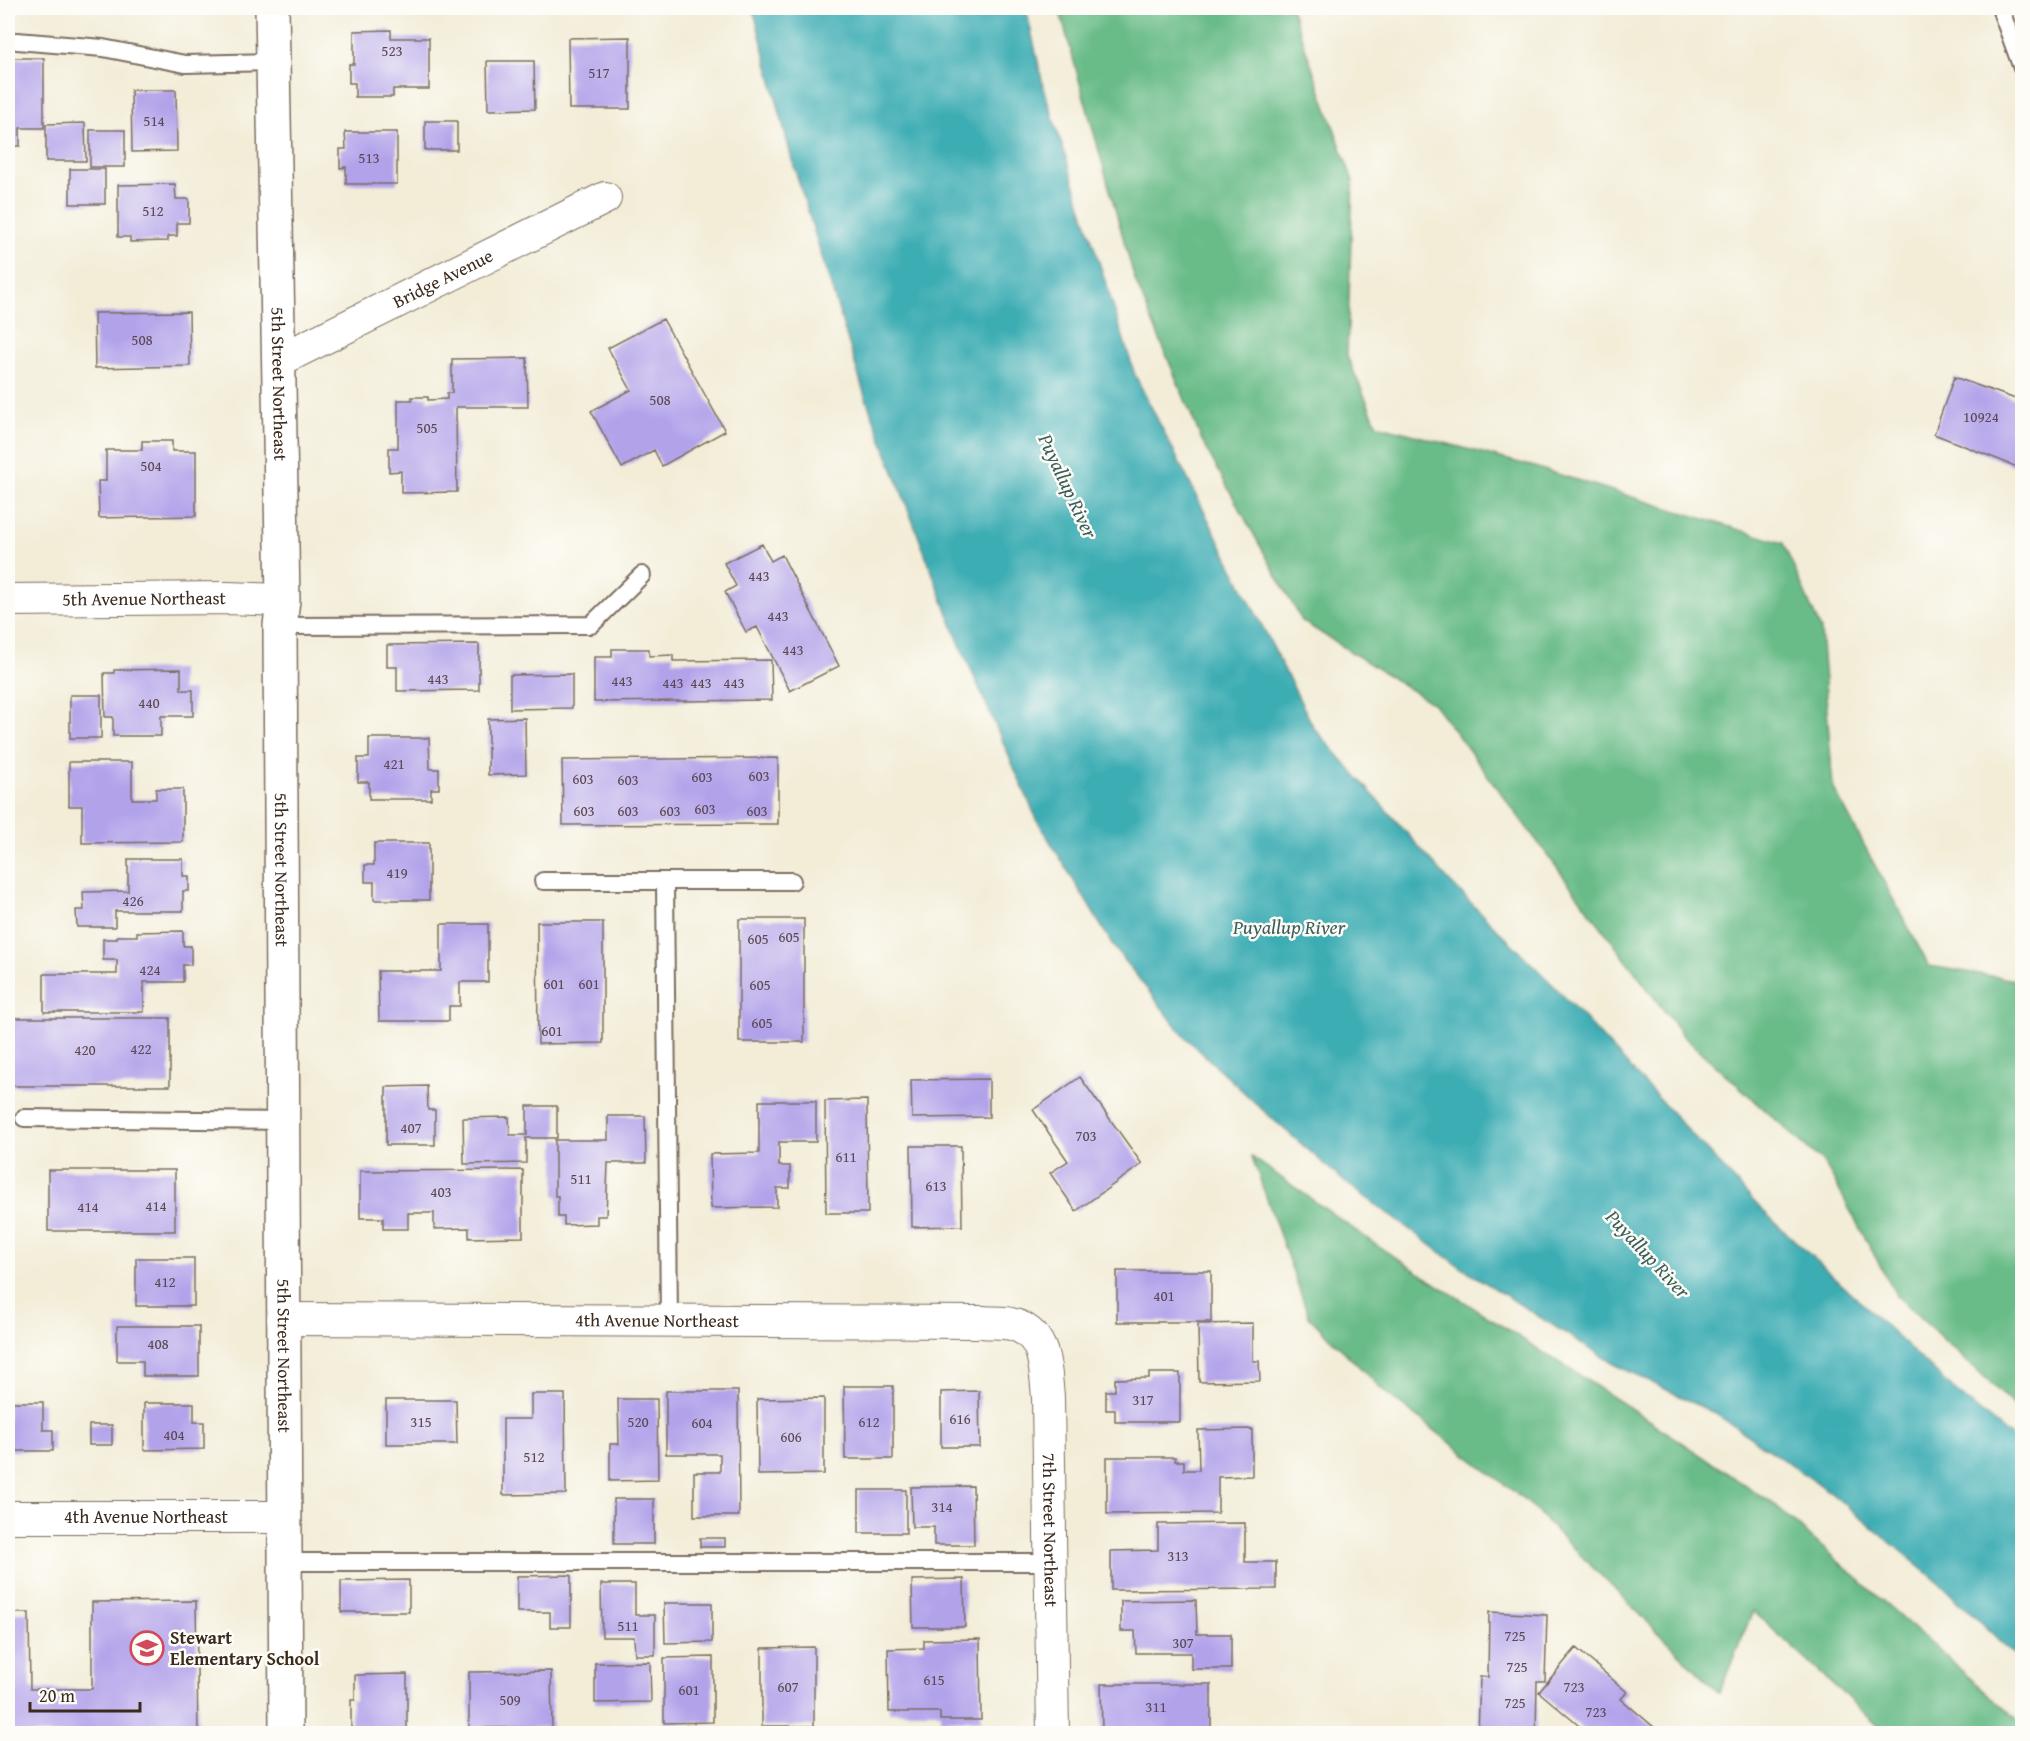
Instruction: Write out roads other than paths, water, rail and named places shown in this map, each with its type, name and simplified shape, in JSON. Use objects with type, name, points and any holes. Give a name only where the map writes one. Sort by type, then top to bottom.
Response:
[{"type":"street","name":"5th Street Northeast","points":[[272,8],[280,360],[286,1734]]},
{"type":"street","name":"Bridge Avenue","points":[[280,360],[605,198]]},
{"type":"street","name":"5th Avenue Northeast","points":[[8,600],[227,598],[281,613]]},
{"type":"street","name":"4th Avenue Northeast","points":[[283,1319],[983,1322],[1011,1324],[1028,1330]]},
{"type":"street","name":"7th Street Northeast","points":[[1028,1330],[1037,1340],[1044,1358],[1048,1397],[1053,1734]]},
{"type":"street","name":"4th Avenue Northeast","points":[[8,1517],[285,1517]]},
{"type":"lane","points":[[2000,8],[2022,68]]},
{"type":"lane","points":[[17,41],[104,48],[185,64],[273,62]]},
{"type":"lane","points":[[281,613],[591,625],[642,575]]},
{"type":"lane","points":[[543,881],[792,881]]},
{"type":"lane","points":[[665,881],[669,1321]]},
{"type":"lane","points":[[24,1118],[283,1121]]},
{"type":"lane","points":[[285,1562],[1052,1562]]},
{"type":"water","name":"Puyallup River","points":[[753,8],[1026,8],[1044,89],[1135,375],[1314,728],[1450,882],[1558,990],[1760,1208],[1961,1396],[2022,1446],[2022,1662],[1937,1581],[1826,1489],[1716,1414],[1614,1364],[1462,1268],[1345,1182],[1267,1114],[1184,1036],[1114,947],[1037,820],[958,640],[865,396],[792,160]]},
{"type":"place","name":"Stewart Elementary School","points":[[147,1648]]}]
